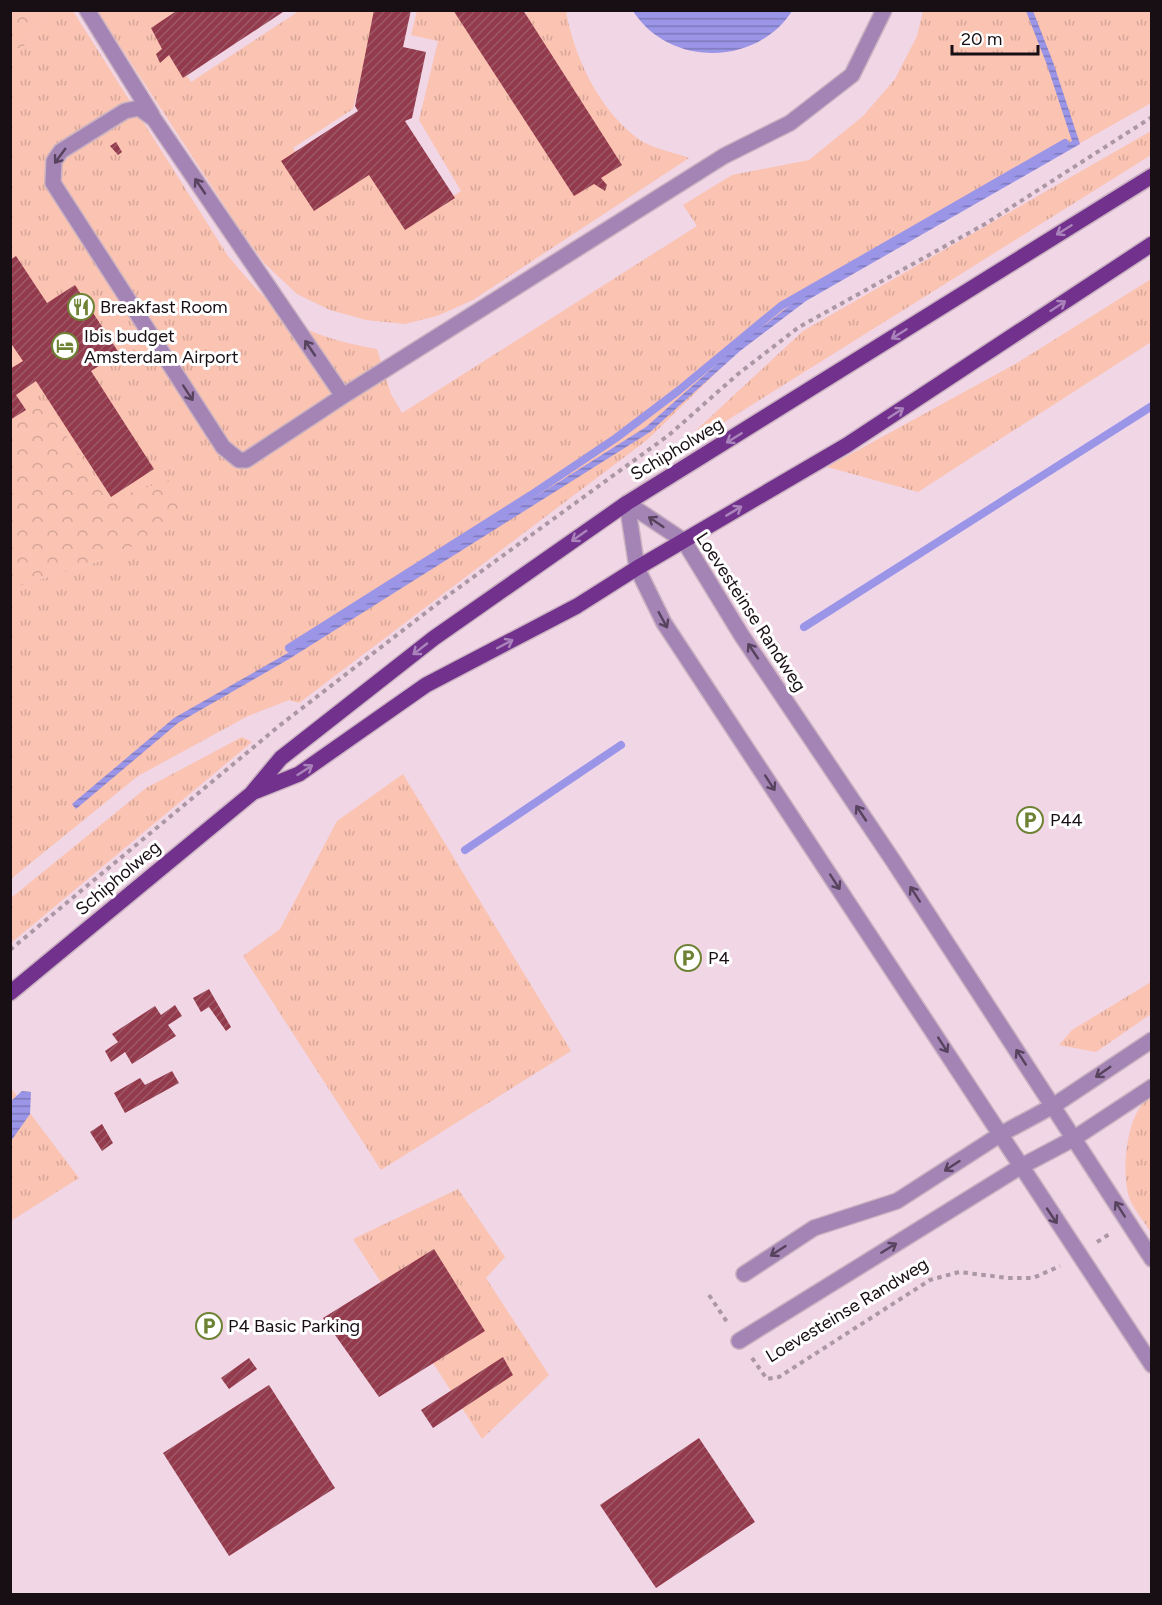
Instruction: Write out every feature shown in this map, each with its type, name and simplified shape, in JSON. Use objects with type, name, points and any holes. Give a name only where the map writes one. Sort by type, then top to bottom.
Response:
[{"type":"main road","name":"Schipholweg","points":[[10,993],[251,794],[281,758],[416,652],[627,503],[1152,176]]},
{"type":"main road","name":"Schipholweg","points":[[251,794],[299,774],[426,685],[578,606],[637,568],[847,445],[1152,244]]},
{"type":"street","points":[[87,10],[154,119],[343,396]]},
{"type":"street","points":[[154,119],[140,108],[125,111],[61,151],[54,160],[53,183],[223,447],[239,460],[246,460],[343,396],[724,156],[790,123],[852,75],[884,10]]},
{"type":"street","points":[[627,503],[637,568],[664,623],[1152,1365]]},
{"type":"street","name":"Loevesteinse Randweg","points":[[627,503],[684,541],[742,636],[1152,1258]]},
{"type":"street","points":[[744,1274],[814,1228],[897,1201],[1001,1134],[1053,1106],[1152,1040]]},
{"type":"street","points":[[740,1341],[1020,1167],[1073,1139],[1152,1087]]},
{"type":"path","name":"Loevesteinse Randweg","points":[[709,1296],[767,1379],[779,1377],[930,1280],[959,1272],[1008,1278],[1033,1278],[1057,1268],[1128,1222]]},
{"type":"green space","points":[[11,10],[48,11],[22,49],[11,46]]},
{"type":"green space","points":[[48,11],[73,11],[228,256],[246,277],[277,309],[308,329],[327,337],[377,349],[391,394],[402,413],[697,226],[683,205],[732,175],[809,160],[863,116],[895,79],[917,36],[923,11],[1151,11],[1151,103],[788,309],[750,340],[647,440],[299,703],[289,700],[248,716],[138,776],[11,879],[11,585],[22,585],[97,562],[121,550],[110,499],[61,428],[11,396],[11,46],[22,48]]},
{"type":"green space","points":[[97,11],[202,11],[162,38],[191,82],[299,11],[377,11],[353,109],[293,148],[323,197],[375,165],[411,222],[461,191],[419,120],[438,41],[411,35],[417,11],[525,14],[529,11],[566,11],[582,64],[590,81],[611,112],[623,126],[642,141],[689,158],[473,300],[437,316],[405,324],[366,320],[330,310],[297,294],[264,263]]},
{"type":"green space","points":[[1151,131],[1151,155],[664,460],[803,331]]},
{"type":"green space","points":[[1151,279],[1151,342],[918,492],[827,467],[1017,363]]},
{"type":"green space","points":[[11,396],[40,409],[61,428],[110,499],[173,479],[181,525],[97,562],[22,585],[11,585]]},
{"type":"green space","points":[[242,737],[252,742],[11,943],[11,898],[146,788]]},
{"type":"green space","points":[[403,774],[571,1051],[381,1170],[243,956],[280,929],[337,821]]},
{"type":"green space","points":[[1151,982],[1151,1014],[1096,1052],[1059,1045],[1072,1030]]},
{"type":"green space","points":[[11,1088],[79,1178],[11,1221]]},
{"type":"green space","points":[[1151,1096],[1151,1233],[1129,1197],[1126,1158],[1136,1114]]},
{"type":"green space","points":[[458,1189],[505,1257],[486,1278],[549,1375],[482,1439],[353,1239]]},
{"type":"shaded area","points":[[633,11],[792,11],[776,29],[757,42],[735,50],[712,53],[690,50],[668,42],[649,29]]},
{"type":"shaded area","points":[[1026,11],[1033,11],[1053,62],[1080,144],[806,301],[740,351],[650,432],[289,659],[178,723],[76,809],[72,804],[174,718],[286,654],[646,427],[736,347],[802,296],[1072,141]]},
{"type":"shaded area","points":[[22,1091],[31,1092],[30,1114],[11,1141],[11,1101]]},
{"type":"building","points":[[178,10],[286,10],[183,78],[169,55],[160,63],[156,54],[162,49],[151,28]]},
{"type":"building","points":[[374,10],[411,10],[403,47],[426,52],[412,118],[405,121],[455,198],[405,230],[369,175],[314,211],[281,161],[358,111],[355,106]]},
{"type":"building","points":[[453,10],[523,10],[622,165],[601,178],[607,185],[605,191],[594,184],[574,196]]},
{"type":"building","points":[[116,142],[122,152],[118,155],[110,146]]},
{"type":"building","points":[[16,256],[47,303],[75,285],[119,353],[91,371],[154,469],[111,497],[36,381],[16,395],[26,410],[10,420],[10,369],[23,361],[10,342],[10,260]]},
{"type":"building","points":[[209,989],[231,1027],[226,1031],[209,1007],[201,1012],[193,998]]},
{"type":"building","points":[[175,1005],[182,1016],[168,1025],[176,1036],[132,1064],[125,1052],[111,1062],[105,1051],[118,1042],[112,1034],[155,1006],[161,1015]]},
{"type":"building","points":[[172,1071],[179,1083],[125,1113],[114,1093],[140,1078],[145,1085]]},
{"type":"building","points":[[102,1124],[113,1143],[102,1151],[90,1132]]},
{"type":"building","points":[[434,1249],[485,1331],[379,1397],[323,1318]]},
{"type":"building","points":[[503,1357],[513,1375],[433,1428],[421,1410]]},
{"type":"building","points":[[249,1358],[257,1369],[229,1389],[221,1378]]},
{"type":"building","points":[[269,1385],[335,1488],[229,1556],[163,1453]]},
{"type":"building","points":[[699,1438],[755,1522],[656,1588],[600,1505]]},
{"type":"waterway","points":[[289,648],[531,495],[616,438],[678,391],[781,306],[1065,143]]},
{"type":"waterway","points":[[804,627],[1152,406]]},
{"type":"waterway","points":[[465,850],[621,745]]},
{"type":"place","name":"Breakfast Room","points":[[81,307]]},
{"type":"place","name":"Ibis budget Amsterdam Airport","points":[[65,346]]},
{"type":"place","name":"P44","points":[[1030,820]]},
{"type":"place","name":"P4","points":[[688,958]]},
{"type":"place","name":"P4 Basic Parking","points":[[209,1326]]}]
